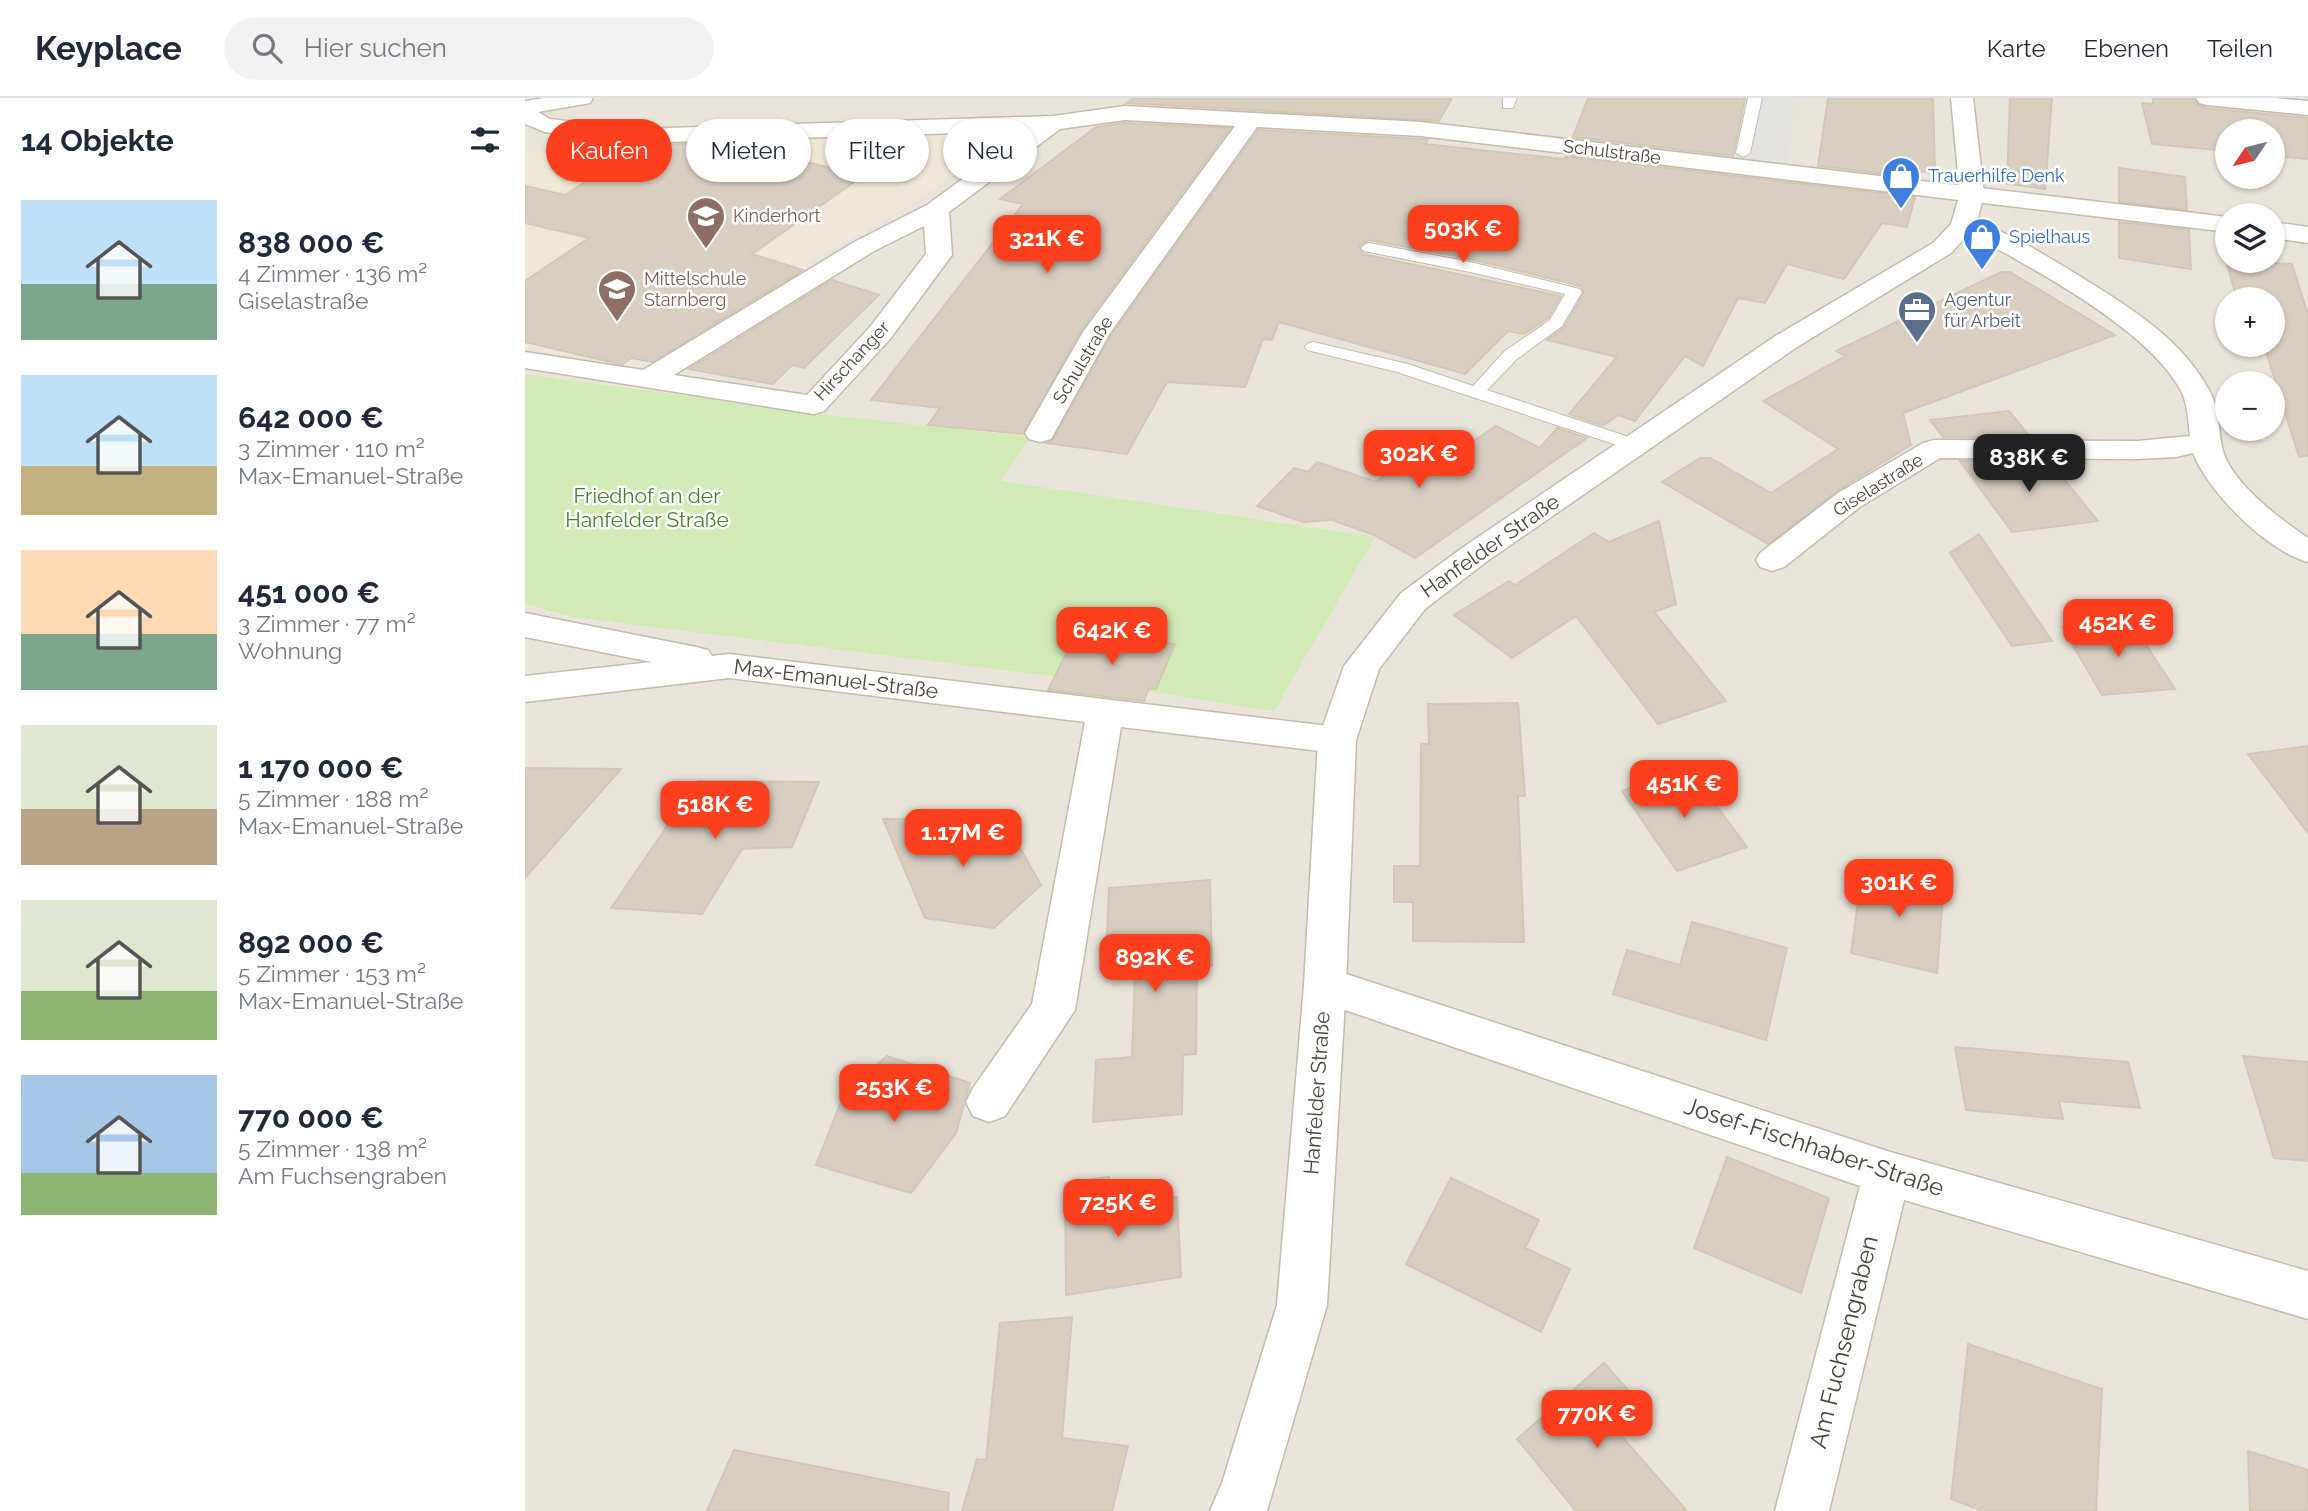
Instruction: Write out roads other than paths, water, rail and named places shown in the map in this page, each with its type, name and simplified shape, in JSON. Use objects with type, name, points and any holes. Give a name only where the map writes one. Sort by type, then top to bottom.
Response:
[{"type":"street","points":[[525,108],[583,98]]},
{"type":"street","name":"Hanfelder Straße","points":[[1237,1511],[1246,1494],[1301,1305],[1325,985],[1337,740],[1363,666],[1412,601],[1799,334],[1942,248],[1963,226],[1972,194],[1962,98]]},
{"type":"street","points":[[2207,98],[2308,107]]},
{"type":"street","name":"Schulstraße","points":[[525,115],[545,125],[635,136],[1053,123],[1132,105],[1251,120],[1421,129],[2215,223]]},
{"type":"street","name":"Schulstraße","points":[[1040,433],[1097,332],[1251,120]]},
{"type":"street","points":[[649,378],[865,246],[936,210],[1053,123]]},
{"type":"street","name":"Hirschanger","points":[[525,360],[814,405],[880,333],[939,255],[936,210]]},
{"type":"street","points":[[1963,226],[1985,232],[2024,253],[2125,316],[2165,351],[2195,390],[2205,416],[2212,462],[2251,510],[2308,552]]},
{"type":"street","points":[[2285,232],[2308,235]]},
{"type":"street","name":"Giselastraße","points":[[1772,560],[1849,500],[1934,449],[2137,450],[2175,448],[2207,441]]},
{"type":"street","points":[[525,625],[729,666]]},
{"type":"street","name":"Max-Emanuel-Straße","points":[[525,689],[729,666],[1337,740]]},
{"type":"street","points":[[989,1102],[1053,1010],[1105,712]]},
{"type":"street","name":"Josef-Fischhaber-Straße","points":[[1325,985],[1887,1173],[2308,1295]]},
{"type":"street","name":"Am Fuchsengraben","points":[[1802,1511],[1887,1173]]},
{"type":"lane","points":[[1743,153],[1755,98]]},
{"type":"lane","points":[[1369,248],[1470,267],[1574,292],[1556,323],[1511,355],[1476,392]]},
{"type":"lane","points":[[1313,347],[1402,368],[1635,445]]},
{"type":"place","name":"Trauerhilfe Denk","points":[[1901,210]]},
{"type":"place","name":"Kinderhort","points":[[706,250]]},
{"type":"place","name":"Spielhaus","points":[[1982,271]]},
{"type":"place","name":"Mittelschule Starnberg","points":[[617,323]]},
{"type":"place","name":"Agentur für Arbeit","points":[[1917,344]]},
{"type":"park label","name":"Friedhof an der Hanfelder Straße","points":[[647,508]]}]
